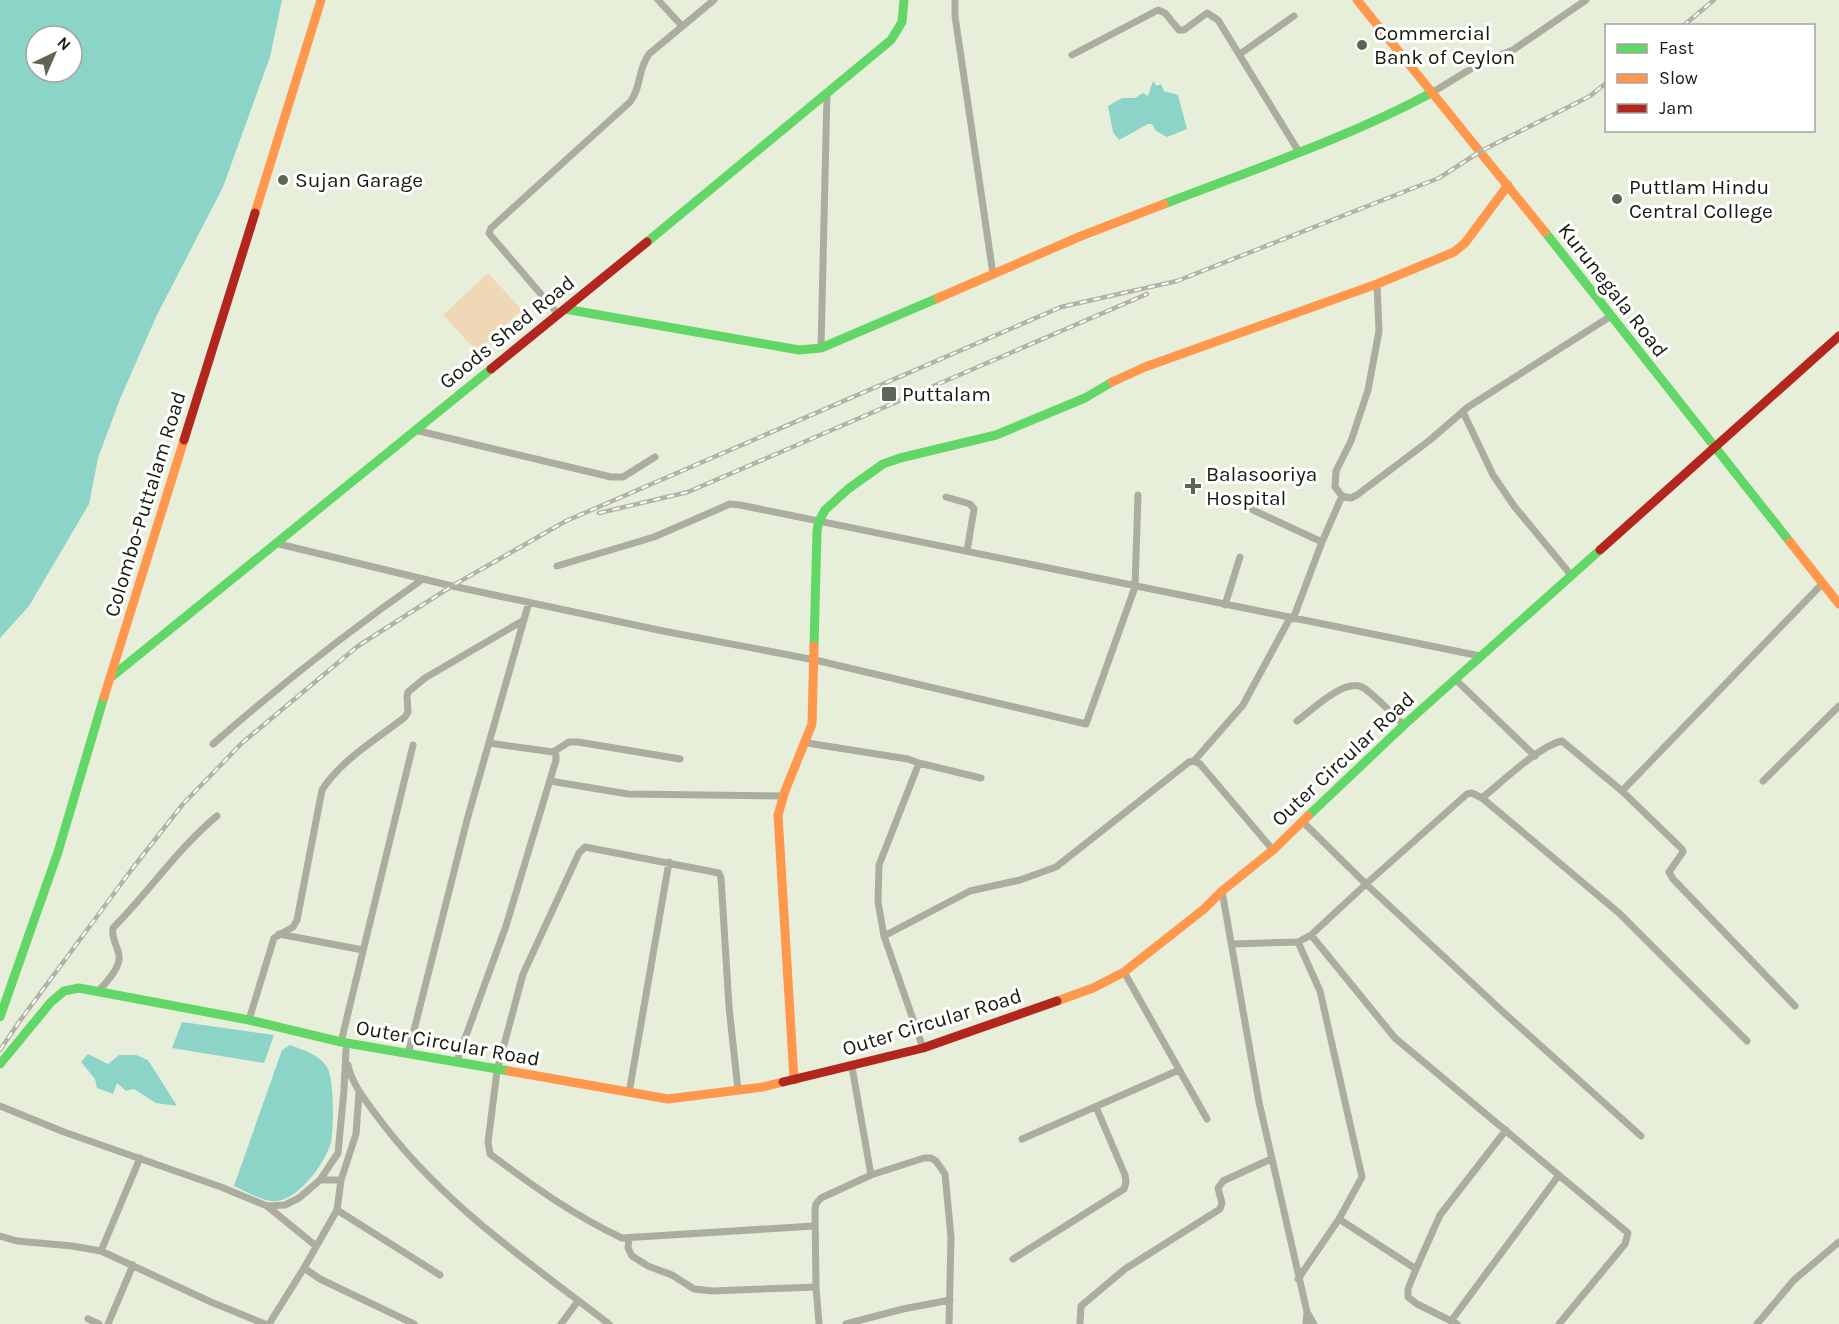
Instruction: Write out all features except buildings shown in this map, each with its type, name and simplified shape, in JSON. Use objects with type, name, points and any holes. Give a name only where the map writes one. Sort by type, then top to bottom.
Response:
[{"type":"main road","name":"Colombo-Puttalam Road","points":[[0,1017],[58,852],[321,0]]},
{"type":"main road","name":"Goods Shed Road","points":[[110,678],[562,312],[827,93],[900,30],[904,20],[904,0]]},
{"type":"main road","name":"Kurunegala Road","points":[[1357,0],[1508,185],[1839,604]]},
{"type":"main road","points":[[562,312],[799,350],[821,348],[1080,236],[1299,152],[1398,111],[1433,92]]},
{"type":"main road","points":[[794,1080],[778,815],[782,796],[807,744],[812,724],[817,531],[825,510],[848,489],[883,464],[996,435],[1085,398],[1121,377],[1145,367],[1377,284],[1454,252],[1465,243],[1508,185]]},
{"type":"main road","name":"Outer Circular Road","points":[[0,1064],[51,1002],[64,991],[79,988],[249,1020],[345,1045],[668,1099],[738,1090],[852,1067],[923,1048],[1093,988],[1124,972],[1204,909],[1222,891],[1273,850],[1404,725],[1839,336]]},
{"type":"street","points":[[658,0],[682,26]]},
{"type":"street","points":[[562,312],[492,237],[489,233],[490,228],[630,102],[636,93],[641,65],[649,54],[714,0]]},
{"type":"street","points":[[955,0],[955,16],[993,274]]},
{"type":"street","points":[[1433,92],[1482,62],[1513,51],[1586,0]]},
{"type":"street","points":[[1072,54],[1158,10],[1162,11],[1179,30],[1184,30],[1207,13],[1210,14],[1218,20],[1240,54],[1299,152]]},
{"type":"street","points":[[1240,54],[1294,16]]},
{"type":"street","points":[[821,348],[827,93]]},
{"type":"street","points":[[1377,284],[1379,331],[1368,390],[1351,441],[1336,471],[1335,487],[1342,496],[1351,498],[1430,440],[1463,412],[1611,315]]},
{"type":"street","points":[[1463,412],[1493,475],[1514,506],[1571,575]]},
{"type":"street","points":[[415,430],[611,477],[623,477],[655,458]]},
{"type":"street","points":[[274,543],[423,579],[663,631],[815,660],[1086,724],[1135,587],[1138,495]]},
{"type":"street","points":[[884,936],[970,891],[1020,880],[1056,867],[1189,762],[1194,761],[1243,705],[1291,619],[1342,496]]},
{"type":"street","points":[[946,497],[970,504],[974,509],[967,551]]},
{"type":"street","points":[[1255,498],[1250,505],[1253,510],[1322,542]]},
{"type":"street","points":[[557,566],[654,537],[730,504],[1480,656]]},
{"type":"street","points":[[1226,604],[1240,557]]},
{"type":"street","points":[[213,744],[296,672],[423,579]]},
{"type":"street","points":[[1622,791],[1823,583]]},
{"type":"street","points":[[408,1054],[467,820],[529,602]]},
{"type":"street","points":[[249,1020],[274,938],[293,927],[297,920],[322,790],[346,763],[405,717],[408,712],[407,696],[410,690],[425,678],[524,620]]},
{"type":"street","points":[[1455,679],[1536,756]]},
{"type":"street","points":[[1297,721],[1343,687],[1353,685],[1362,687],[1404,725]]},
{"type":"street","points":[[1763,781],[1839,706]]},
{"type":"street","points":[[1482,798],[1553,743],[1562,741],[1622,791],[1682,849],[1683,852],[1670,872],[1673,879],[1795,1006]]},
{"type":"street","points":[[489,743],[553,752],[569,742],[578,742],[680,759]]},
{"type":"street","points":[[807,744],[908,759],[981,778]]},
{"type":"street","points":[[267,1206],[285,1205],[299,1198],[320,1180],[338,1153],[344,1090],[345,1045],[363,951],[413,745]]},
{"type":"street","points":[[456,1063],[506,926],[556,760],[553,752]]},
{"type":"street","points":[[1194,761],[1200,764],[1273,850]]},
{"type":"street","points":[[919,763],[879,865],[878,902],[884,936],[923,1048]]},
{"type":"street","points":[[550,781],[628,794],[782,796]]},
{"type":"street","points":[[1233,944],[1298,942],[1311,935],[1467,794],[1472,793],[1482,798],[1619,913],[1747,1041]]},
{"type":"street","points":[[99,991],[119,963],[119,955],[111,934],[113,928],[190,841],[217,816]]},
{"type":"street","points":[[1302,821],[1502,1011],[1641,1136]]},
{"type":"street","points":[[738,1090],[719,873],[585,847],[581,849],[523,974],[497,1071],[488,1142],[490,1154],[551,1200],[622,1238],[814,1226]]},
{"type":"street","points":[[629,1093],[669,862]]},
{"type":"street","points":[[1222,891],[1271,1159],[1298,1279],[1307,1312],[1314,1324]]},
{"type":"street","points":[[279,934],[363,951]]},
{"type":"street","points":[[1311,935],[1395,1038],[1628,1233],[1625,1244],[1559,1324]]},
{"type":"street","points":[[1298,942],[1320,992],[1362,1177],[1339,1219],[1298,1279]]},
{"type":"street","points":[[1124,972],[1207,1119]]},
{"type":"street","points":[[345,1045],[350,1073],[359,1092],[416,1163],[505,1245],[609,1324]]},
{"type":"street","points":[[852,1067],[871,1175]]},
{"type":"street","points":[[1022,1139],[1179,1070]]},
{"type":"street","points":[[269,1324],[337,1210],[341,1180],[356,1134],[359,1092]]},
{"type":"street","points":[[0,1106],[64,1132],[267,1206],[316,1246]]},
{"type":"street","points":[[1013,1259],[1124,1189],[1125,1175],[1096,1107]]},
{"type":"street","points":[[1506,1130],[1440,1215],[1408,1289],[1408,1297],[1417,1304],[1454,1322],[1559,1175]]},
{"type":"street","points":[[101,1251],[140,1158]]},
{"type":"street","points":[[819,1324],[814,1226],[816,1204],[821,1198],[871,1175],[924,1158],[931,1158],[942,1167],[945,1174],[951,1237],[949,1324]]},
{"type":"street","points":[[1080,1324],[1081,1306],[1125,1269],[1221,1209],[1222,1203],[1218,1188],[1223,1181],[1271,1159]]},
{"type":"street","points":[[320,1180],[341,1180]]},
{"type":"street","points":[[337,1210],[440,1275]]},
{"type":"street","points":[[1339,1219],[1416,1269]]},
{"type":"street","points":[[0,1236],[17,1241],[101,1251],[211,1302],[265,1324]]},
{"type":"street","points":[[629,1238],[628,1248],[632,1256],[648,1266],[672,1275],[693,1289],[712,1291],[816,1287]]},
{"type":"street","points":[[1757,1324],[1794,1280],[1839,1242]]},
{"type":"street","points":[[108,1324],[133,1264]]},
{"type":"street","points":[[304,1268],[320,1279],[414,1324]]},
{"type":"street","points":[[561,1324],[578,1300]]},
{"type":"street","points":[[846,1324],[950,1300]]},
{"type":"street","points":[[1306,1324],[1307,1312]]},
{"type":"street","points":[[88,1319],[99,1324]]},
{"type":"shaded area","points":[[488,273],[522,310],[477,352],[443,315]]},
{"type":"water","points":[[0,0],[282,0],[270,57],[223,187],[156,317],[120,399],[98,458],[89,504],[29,606],[0,638]]},
{"type":"water","points":[[1153,81],[1157,86],[1161,84],[1164,91],[1178,95],[1187,129],[1167,137],[1156,131],[1152,124],[1148,124],[1119,140],[1113,132],[1108,106],[1122,98],[1135,98],[1143,93],[1148,96]]},
{"type":"water","points":[[182,1022],[274,1035],[264,1063],[172,1048]]},
{"type":"water","points":[[290,1045],[321,1060],[328,1069],[332,1094],[332,1135],[324,1159],[302,1187],[285,1199],[272,1201],[234,1186],[282,1050]]},
{"type":"water","points":[[88,1054],[108,1064],[119,1055],[136,1055],[148,1060],[177,1106],[156,1103],[134,1089],[126,1091],[117,1083],[113,1094],[97,1088],[95,1079],[81,1062]]},
{"type":"railway","points":[[1685,24],[1714,0]]},
{"type":"railway","points":[[0,1050],[132,869],[183,804],[242,743],[358,646],[452,586],[566,521],[1061,307],[1177,281],[1439,178],[1481,151],[1590,96],[1605,84]]},
{"type":"railway","points":[[599,513],[688,492],[1147,294]]},
{"type":"traffic: fast","points":[[647,242],[891,40],[902,22],[904,0]]},
{"type":"traffic: fast","points":[[1164,204],[1368,124],[1433,92]]},
{"type":"traffic: fast","points":[[1545,232],[1790,542]]},
{"type":"traffic: fast","points":[[565,309],[799,350],[821,348],[938,298]]},
{"type":"traffic: fast","points":[[110,678],[491,369]]},
{"type":"traffic: fast","points":[[814,646],[819,521],[825,510],[848,489],[883,464],[996,435],[1085,398],[1112,382]]},
{"type":"traffic: fast","points":[[1308,816],[1404,725],[1600,550]]},
{"type":"traffic: fast","points":[[0,1017],[58,852],[104,697]]},
{"type":"traffic: fast","points":[[0,1064],[51,1002],[64,991],[79,988],[249,1020],[341,1042],[509,1071]]},
{"type":"traffic: slow","points":[[255,213],[321,0]]},
{"type":"traffic: slow","points":[[1357,0],[1545,232]]},
{"type":"traffic: slow","points":[[1112,382],[1145,367],[1377,284],[1454,252],[1465,243],[1508,185]]},
{"type":"traffic: slow","points":[[938,298],[1081,236],[1164,204]]},
{"type":"traffic: slow","points":[[104,697],[184,440]]},
{"type":"traffic: slow","points":[[1790,542],[1839,604]]},
{"type":"traffic: slow","points":[[794,1080],[778,815],[785,791],[812,724],[814,646]]},
{"type":"traffic: slow","points":[[1057,1001],[1093,988],[1124,972],[1204,909],[1222,891],[1273,850],[1308,816]]},
{"type":"traffic: slow","points":[[509,1071],[668,1099],[763,1087],[783,1082]]},
{"type":"traffic: jam","points":[[184,440],[255,213]]},
{"type":"traffic: jam","points":[[491,369],[647,242]]},
{"type":"traffic: jam","points":[[1600,550],[1839,336]]},
{"type":"traffic: jam","points":[[783,1082],[923,1048],[1057,1001]]},
{"type":"place","name":"Commercial Bank of Ceylon","points":[[1362,45]]},
{"type":"place","name":"Sujan Garage","points":[[283,180]]},
{"type":"place","name":"Puttlam Hindu Central College","points":[[1617,199]]},
{"type":"place","name":"Puttalam","points":[[889,394]]},
{"type":"place","name":"Balasooriya Hospital","points":[[1193,486]]}]
